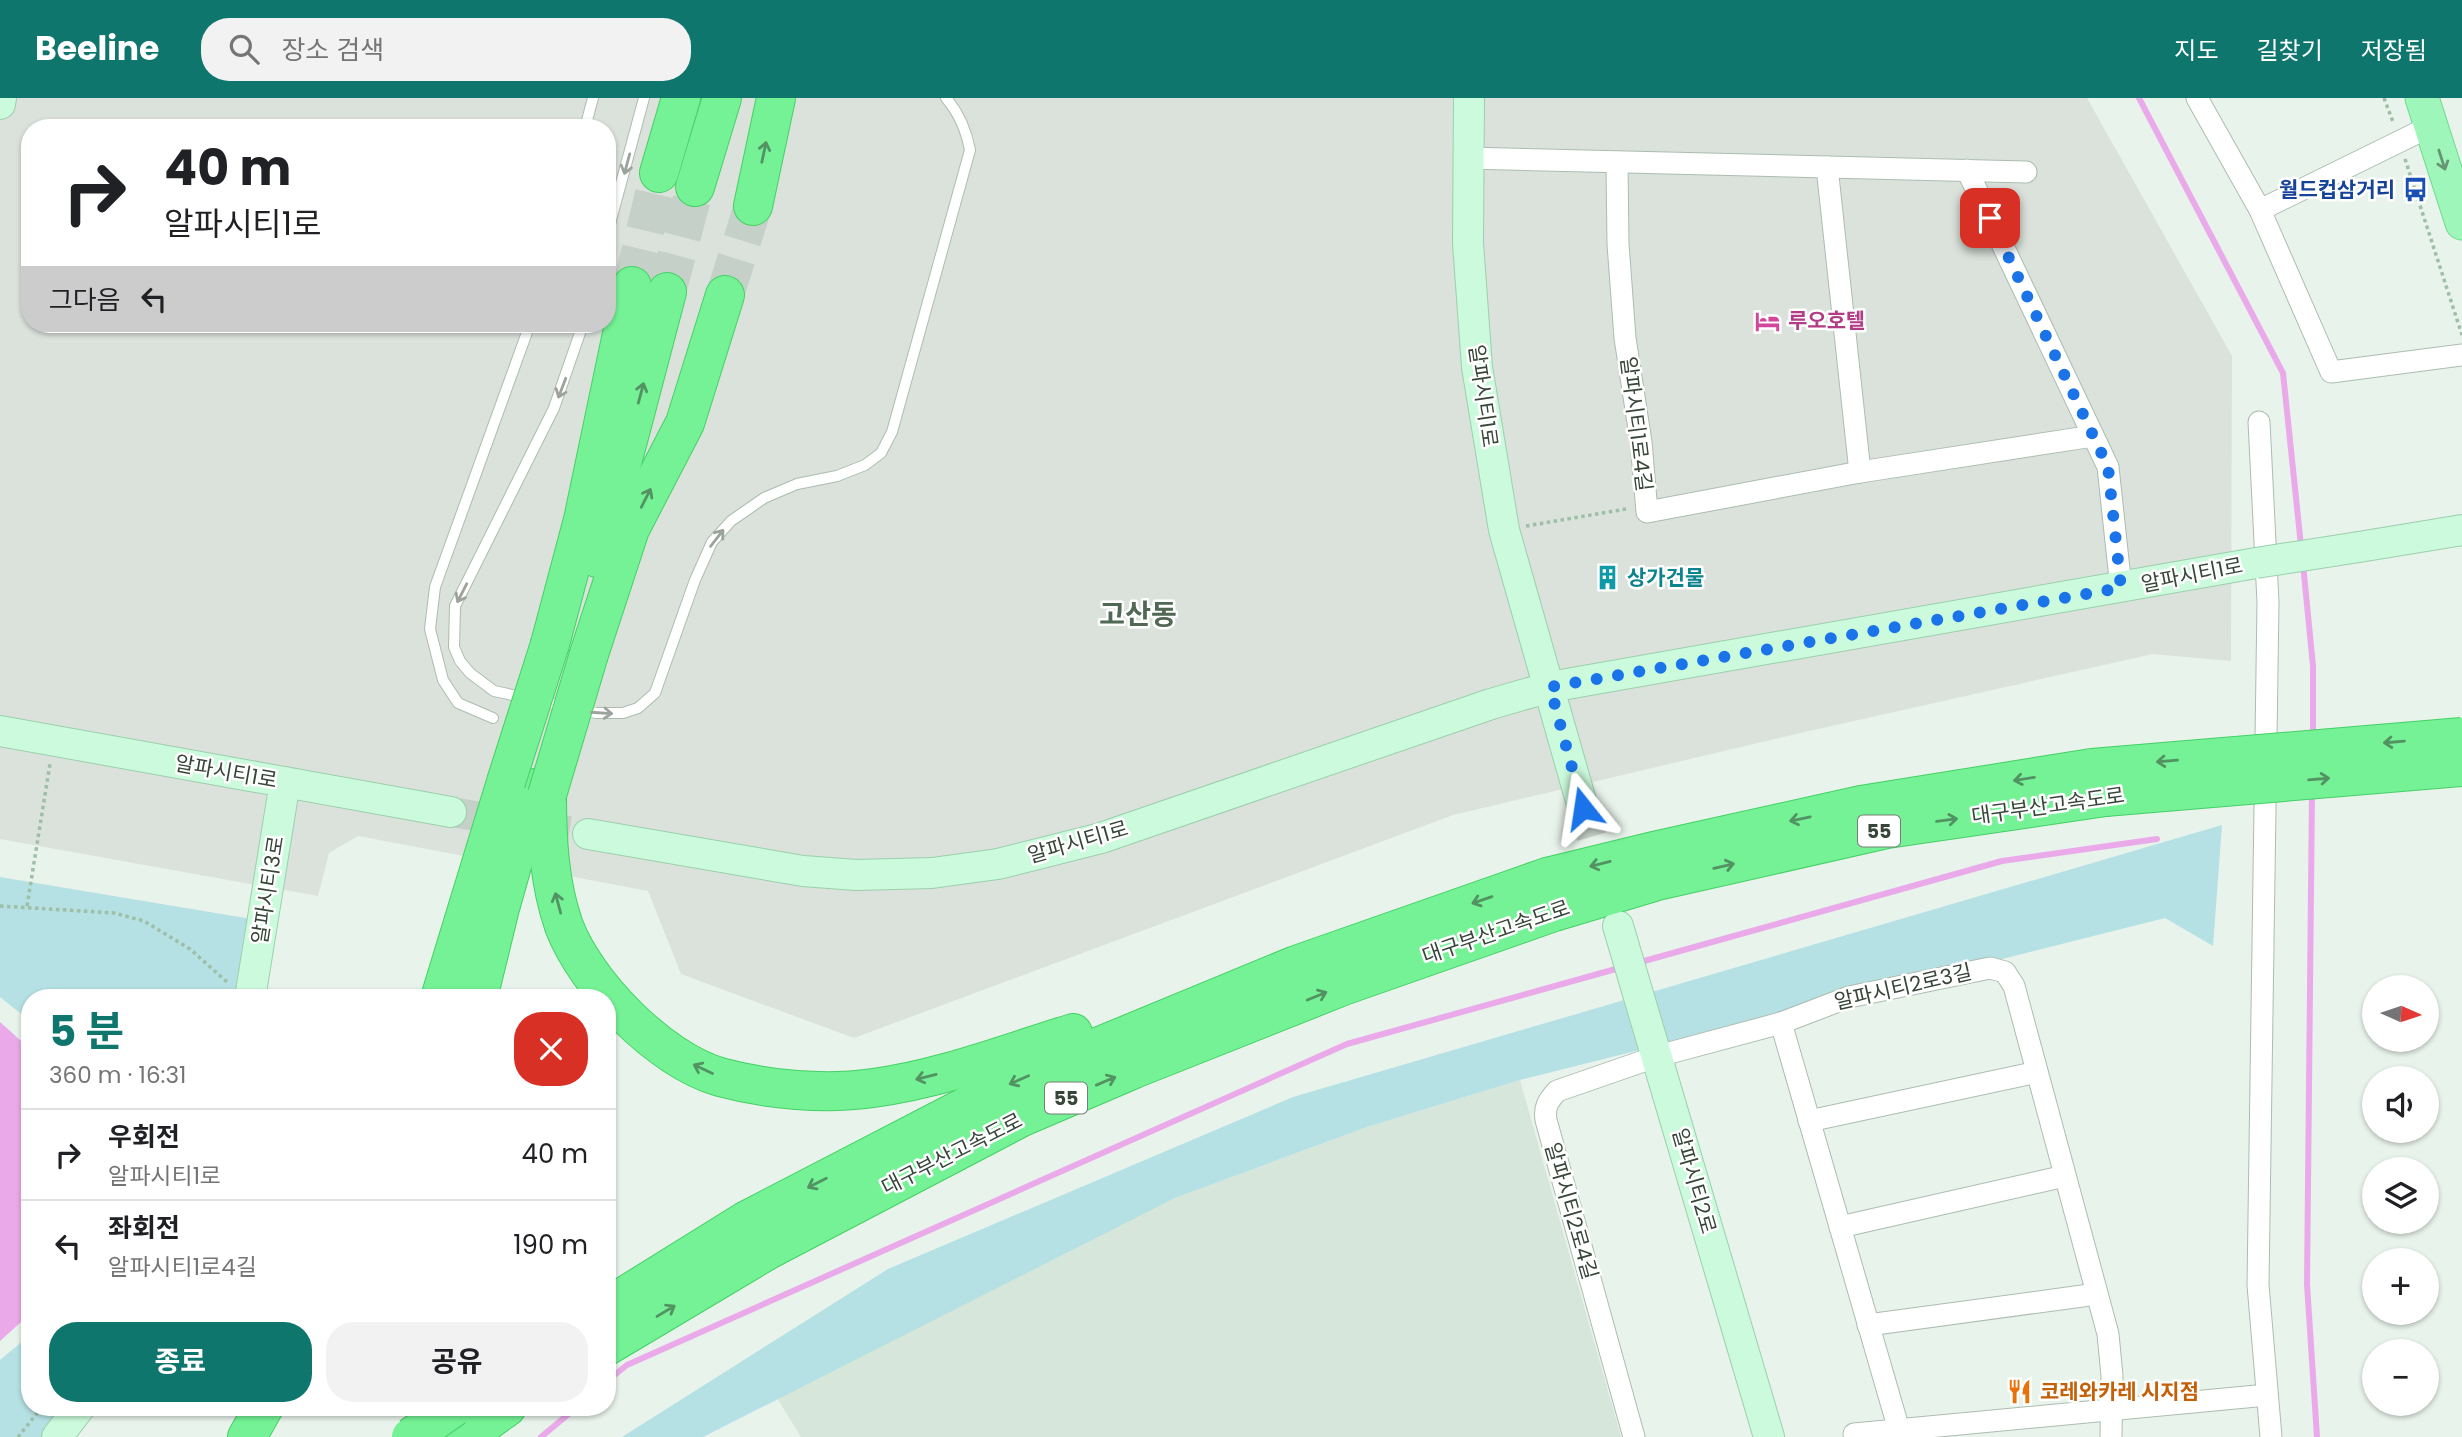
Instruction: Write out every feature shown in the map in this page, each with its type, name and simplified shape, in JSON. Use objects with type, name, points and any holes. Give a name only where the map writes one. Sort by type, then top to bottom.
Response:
[{"type":"highway","points":[[659,173],[681,98]]},
{"type":"highway","points":[[695,187],[722,98]]},
{"type":"highway","points":[[753,206],[776,98]]},
{"type":"highway","points":[[571,649],[583,520],[649,289]]},
{"type":"highway","points":[[463,989],[571,649],[685,423],[725,295]]},
{"type":"highway","name":"대구부산고속도로","points":[[616,1301],[747,1220],[1015,1081],[1296,965],[1547,877],[1861,806],[2098,782],[2462,737]]},
{"type":"highway","name":"대구부산고속도로","points":[[616,1341],[768,1250],[1022,1117],[1134,1069],[1343,986],[1554,912],[1657,881],[2098,782],[2462,767]]},
{"type":"highway","points":[[526,787],[547,842],[556,900],[565,928],[582,960],[603,989]]},
{"type":"highway","points":[[444,989],[526,787]]},
{"type":"highway","points":[[480,989],[526,787]]},
{"type":"highway","points":[[616,1006],[639,1028],[692,1065],[719,1077],[804,1090],[843,1090],[895,1084],[949,1071],[1296,965]]},
{"type":"highway","points":[[247,1437],[259,1416]]},
{"type":"highway","points":[[437,1416],[439,1437]]},
{"type":"highway","points":[[411,1437],[442,1416]]},
{"type":"highway","points":[[458,1416],[463,1437],[494,1416]]},
{"type":"main road","points":[[2427,112],[2462,223]]},
{"type":"street","points":[[0,104],[1,98]]},
{"type":"street","name":"알파시티1로","points":[[1469,98],[1468,243],[1477,367],[1504,530],[1550,687]]},
{"type":"street","points":[[2197,98],[2260,210],[2330,372],[2462,355]]},
{"type":"street","points":[[2260,210],[2400,142],[2427,112]]},
{"type":"street","points":[[1467,158],[2026,172]]},
{"type":"street","name":"알파시티1로4길","points":[[1617,162],[1618,244],[1625,338],[1641,442],[1647,512],[1860,472],[2094,436]]},
{"type":"street","points":[[1827,167],[1860,472]]},
{"type":"street","points":[[1967,170],[2108,467],[2121,588]]},
{"type":"street","points":[[2259,422],[2269,602],[2258,1285],[2271,1437]]},
{"type":"street","name":"알파시티1로","points":[[587,834],[803,870],[856,875],[932,873],[998,864],[1101,838],[1491,704],[1550,687],[2256,563],[2462,530]]},
{"type":"street","points":[[1550,687],[1583,808]]},
{"type":"street","name":"알파시티1로","points":[[21,737],[451,812]]},
{"type":"street","name":"알파시티3로","points":[[251,989],[285,782]]},
{"type":"street","name":"알파시티2로","points":[[1618,926],[1769,1437]]},
{"type":"street","name":"알파시티2로3길","points":[[1658,1056],[1781,1023],[1849,996],[1990,968],[2005,972],[2014,986],[2108,1334],[2112,1376],[2111,1437]]},
{"type":"street","points":[[1781,1023],[1899,1430]]},
{"type":"street","name":"알파시티2로4길","points":[[1634,1437],[1544,1110],[1548,1100],[1557,1091],[1658,1056]]},
{"type":"street","points":[[1809,1121],[2037,1072]]},
{"type":"street","points":[[1840,1227],[2065,1176]]},
{"type":"street","points":[[1868,1325],[2097,1294]]},
{"type":"street","points":[[1854,1434],[2267,1395]]},
{"type":"street","points":[[57,1437],[73,1416]]},
{"type":"lane","points":[[587,119],[593,98]]},
{"type":"lane","points":[[616,203],[645,98]]},
{"type":"lane","points":[[580,333],[554,408],[455,607],[454,647],[460,661],[494,691],[596,713],[623,713],[638,708],[655,694],[695,580],[712,542],[731,521],[764,498],[797,484],[865,465],[881,453],[892,432],[970,150],[960,117],[946,98]]},
{"type":"lane","points":[[493,718],[458,703],[443,680],[430,629],[435,587],[527,333]]},
{"type":"path","points":[[2384,98],[2462,335]]},
{"type":"path","points":[[1504,530],[1646,505],[1647,512]]},
{"type":"path","points":[[21,737],[27,906]]},
{"type":"path","points":[[0,906],[114,913],[144,921],[190,949],[221,979],[237,989]]},
{"type":"path","points":[[18,1437],[36,1416]]},
{"type":"shaded area","points":[[0,98],[2087,98],[2232,356],[2231,661],[2153,654],[1453,815],[854,1038],[681,974],[648,891],[358,836],[329,853],[318,896],[0,839]]},
{"type":"shaded area","points":[[2222,825],[2213,946],[2165,918],[1520,1080],[1367,1127],[1175,1198],[703,1437],[622,1437],[888,1269],[1293,1097]]},
{"type":"shaded area","points":[[0,877],[264,921],[251,989],[21,989],[21,1014],[0,997]]},
{"type":"shaded area","points":[[0,1022],[21,1041],[21,1322],[0,1341]]},
{"type":"shaded area","points":[[1520,1080],[1621,1437],[801,1437],[777,1398],[956,1294],[1175,1198],[1367,1127]]},
{"type":"shaded area","points":[[21,1342],[21,1416],[73,1416],[57,1437],[0,1437],[0,1360]]},
{"type":"waterway","points":[[2139,98],[2283,373],[2301,546]]},
{"type":"waterway","points":[[2303,564],[2313,666],[2313,738]]},
{"type":"waterway","points":[[2312,791],[2307,1284],[2317,1437]]},
{"type":"waterway","points":[[1637,963],[2002,861],[2157,839]]},
{"type":"waterway","points":[[616,1374],[627,1365],[1347,1044],[1623,967]]},
{"type":"waterway","points":[[541,1437],[566,1416]]},
{"type":"tunnel","points":[[632,286],[659,173]]},
{"type":"tunnel","points":[[667,292],[695,187]]},
{"type":"tunnel","points":[[725,295],[753,206]]},
{"type":"tunnel","points":[[1583,808],[1606,885]]},
{"type":"tunnel","points":[[451,812],[588,834]]},
{"type":"place","name":"월드컵삼거리","points":[[2415,190]]},
{"type":"place","name":"루오호텔","points":[[1768,321]]},
{"type":"place","name":"상가건물","points":[[1607,578]]},
{"type":"place","name":"코레와카레 시지점","points":[[2020,1392]]},
{"type":"district","name":"고산동","points":[[1138,614]]},
{"type":"route","points":[[1583,808],[1550,687],[2121,588],[2108,467],[1990,218]]}]
